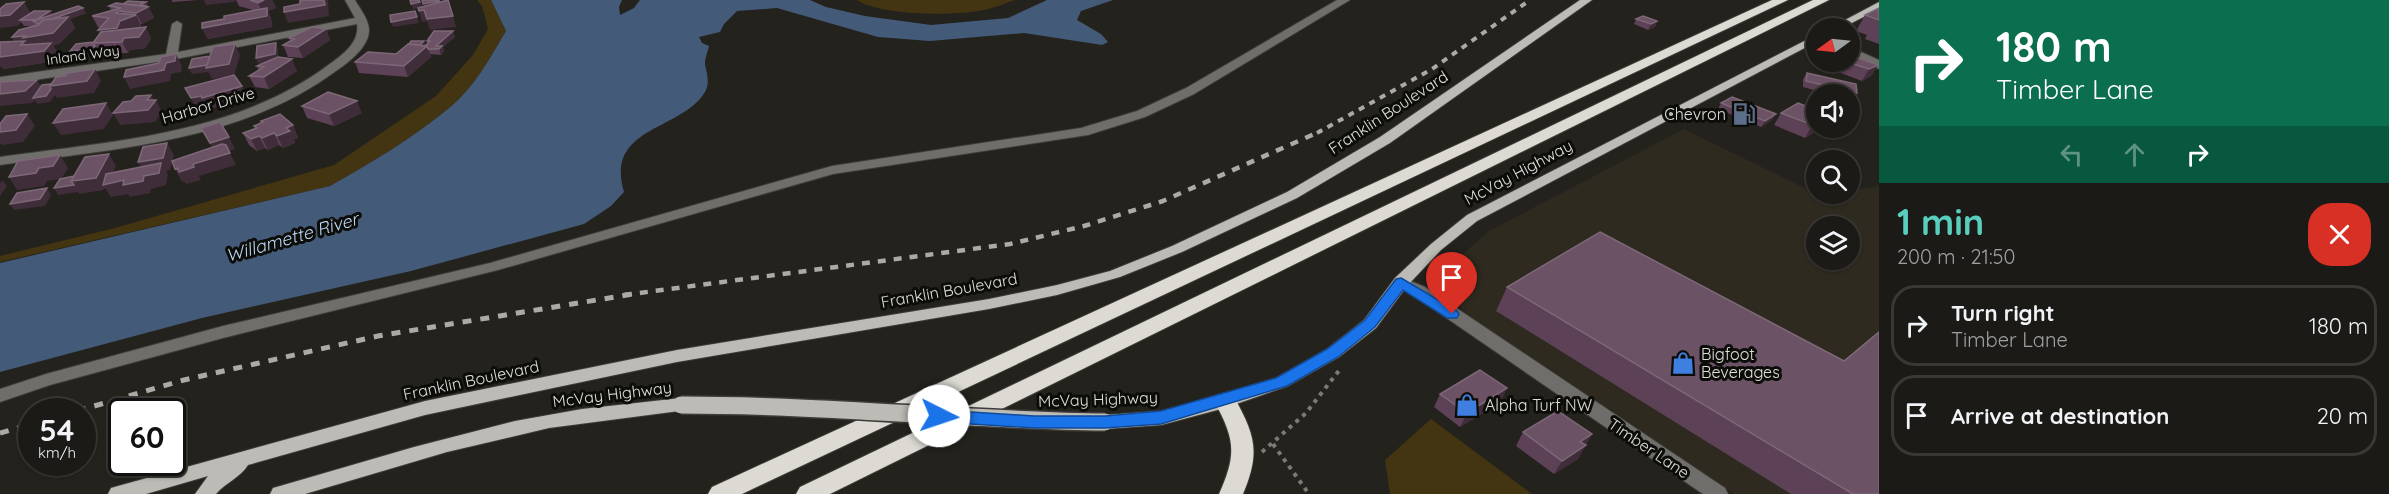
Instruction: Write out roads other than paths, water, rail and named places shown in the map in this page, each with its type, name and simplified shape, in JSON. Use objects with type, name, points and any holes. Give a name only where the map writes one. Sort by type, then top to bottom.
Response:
[{"type":"highway","points":[[720,494],[1782,0]]},
{"type":"highway","points":[[808,494],[1823,0]]},
{"type":"highway","points":[[1225,401],[1243,432],[1244,466],[1231,494]]},
{"type":"main road","name":"Franklin Boulevard","points":[[118,494],[254,454],[436,406],[677,356],[989,304],[1057,290],[1115,274],[1177,249],[1292,195],[1385,140],[1587,0]]},
{"type":"main road","points":[[1854,18],[1879,5]]},
{"type":"main road","name":"McVay Highway","points":[[280,494],[418,452],[547,422],[611,411],[681,405],[748,404],[1034,422],[1105,422],[1161,418],[1225,401],[1282,382],[1333,353],[1370,324],[1401,282],[1436,247],[1472,218],[1806,43]]},
{"type":"main road","name":"Franklin Boulevard","points":[[205,494],[216,478],[254,454]]},
{"type":"street","points":[[350,0],[361,20]]},
{"type":"street","points":[[0,396],[46,380],[223,332],[493,267],[832,170],[1092,129],[1141,114],[1190,91],[1345,0]]},
{"type":"street","name":"Inland Way","points":[[0,81],[171,57],[361,20]]},
{"type":"street","name":"Harbor Drive","points":[[0,161],[174,134],[222,122],[262,107],[301,90],[332,70],[352,52],[363,34],[361,20]]},
{"type":"street","points":[[171,57],[177,24]]},
{"type":"street","points":[[1860,55],[1879,65]]},
{"type":"street","name":"Timber Lane","points":[[1401,282],[1419,291],[1718,494]]},
{"type":"water","name":"Willamette River","points":[[491,0],[622,0],[619,7],[620,15],[634,8],[640,0],[810,0],[826,7],[865,16],[931,25],[1008,18],[1047,0],[1113,0],[1081,11],[1077,20],[1101,34],[1108,42],[1102,45],[1024,33],[930,41],[878,37],[777,8],[737,11],[724,24],[720,32],[699,37],[702,43],[709,46],[705,64],[708,83],[703,95],[691,107],[634,143],[625,155],[621,171],[624,192],[611,206],[584,224],[411,271],[202,318],[0,372],[0,263],[330,186],[406,140],[449,108],[466,91],[481,72],[506,31]]},
{"type":"railway","points":[[1319,132],[1432,69],[1530,0]]},
{"type":"railway","points":[[624,295],[1010,244],[1084,226],[1163,201],[1319,132]]},
{"type":"railway","points":[[96,405],[184,380],[378,336],[633,294]]},
{"type":"railway","points":[[0,433],[18,428]]},
{"type":"place","name":"Chevron","points":[[1744,114]]},
{"type":"place","name":"Bigfoot Beverages","points":[[1683,363]]},
{"type":"place","name":"Alpha Turf NW","points":[[1467,405]]}]
